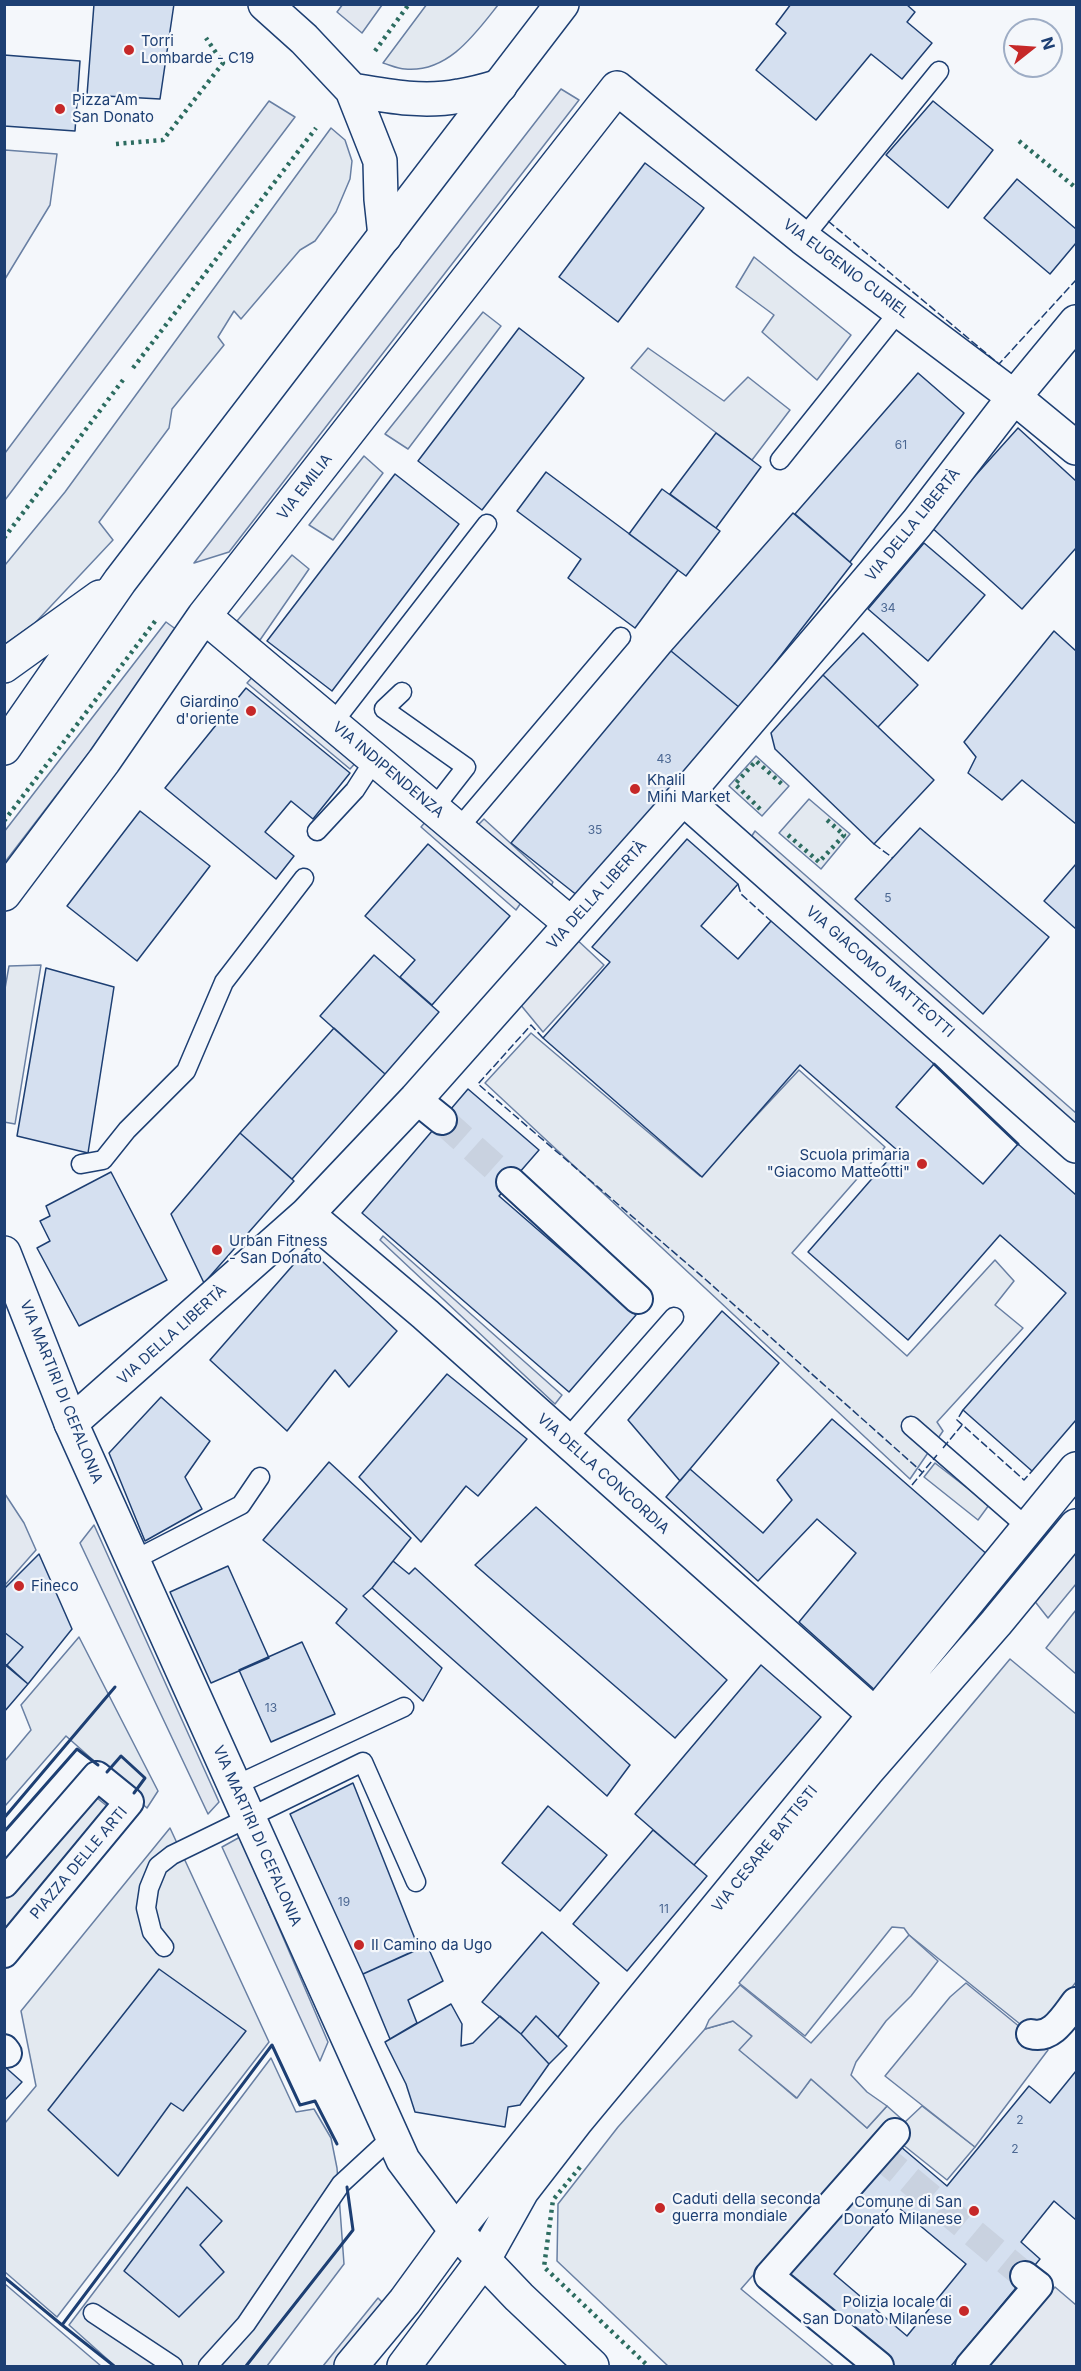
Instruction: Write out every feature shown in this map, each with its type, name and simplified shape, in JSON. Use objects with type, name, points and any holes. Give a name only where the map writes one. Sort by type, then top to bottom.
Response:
[{"type":"street","points":[[265,4],[304,39],[352,90],[380,161],[385,236]]},
{"type":"street","points":[[4,747],[120,581],[562,4]]},
{"type":"street","points":[[352,90],[392,97],[426,99],[458,97],[500,86]]},
{"type":"street","name":"VIA EUGENIO CURIEL","points":[[617,88],[803,238],[1014,397],[1077,448]]},
{"type":"street","name":"VIA EMILIA","points":[[4,894],[104,761],[204,616],[617,88]]},
{"type":"street","name":"VIA DELLA LIBERTÀ","points":[[71,1423],[307,1214],[416,1099],[683,798],[917,523],[1014,397],[1077,322]]},
{"type":"street","points":[[4,666],[120,581]]},
{"type":"street","name":"VIA INDIPENDENZA","points":[[204,616],[571,924]]},
{"type":"street","name":"VIA GIACOMO MATTEOTTI","points":[[683,798],[1077,1146]]},
{"type":"street","points":[[416,1099],[442,1120]]},
{"type":"street","points":[[511,1182],[638,1299]]},
{"type":"street","name":"VIA DELLA CONCORDIA","points":[[307,1214],[417,1307],[886,1726]]},
{"type":"street","name":"VIA MARTIRI DI CEFALONIA","points":[[4,1253],[71,1423],[403,2160],[456,2231],[519,2297],[592,2367]]},
{"type":"street","name":"VIA CESARE BATTISTI","points":[[404,2367],[484,2259],[522,2191],[886,1726],[1028,1528],[1077,1469]]},
{"type":"street","name":"VIA CESARE BATTISTI","points":[[351,2367],[405,2301],[456,2231],[636,2007],[886,1726],[996,1623],[1077,1526]]},
{"type":"street","name":"PIAZZA DELLE ARTI","points":[[4,1883],[97,1776],[129,1802],[4,1953]]},
{"type":"street","points":[[1031,2034],[1038,2036],[1055,2028],[1077,2002]]},
{"type":"street","points":[[879,2367],[770,2276],[895,2133]]},
{"type":"street","points":[[970,2367],[1038,2286],[1025,2276]]},
{"type":"lane","points":[[803,238],[939,71]]},
{"type":"lane","points":[[780,460],[900,310]]},
{"type":"lane","points":[[332,724],[488,524]]},
{"type":"lane","points":[[446,818],[621,636]]},
{"type":"lane","points":[[402,692],[384,709],[466,767],[446,818]]},
{"type":"lane","points":[[318,831],[355,790],[375,759]]},
{"type":"lane","points":[[81,1164],[103,1160],[127,1130],[186,1071],[224,982],[303,878]]},
{"type":"lane","points":[[566,1440],[674,1317]]},
{"type":"lane","points":[[911,1426],[1028,1528]]},
{"type":"lane","points":[[132,1561],[241,1505],[260,1477]]},
{"type":"lane","points":[[234,1786],[404,1707]]},
{"type":"lane","points":[[164,1947],[152,1932],[146,1908],[149,1888],[158,1866],[172,1856],[363,1762],[416,1882]]},
{"type":"lane","points":[[208,2367],[246,2324],[341,2184],[393,2136]]},
{"type":"lane","points":[[93,2313],[172,2367]]},
{"type":"shaded area","points":[[343,4],[382,5],[362,33],[337,12]]},
{"type":"shaded area","points":[[427,4],[498,5],[470,39],[447,58],[434,65],[420,69],[405,69],[383,63]]},
{"type":"shaded area","points":[[561,89],[579,100],[229,552],[194,563]]},
{"type":"shaded area","points":[[269,101],[295,117],[5,500],[5,453]]},
{"type":"shaded area","points":[[331,128],[345,140],[352,161],[350,179],[336,212],[315,241],[300,250],[241,319],[234,311],[218,337],[224,345],[172,409],[169,428],[99,522],[113,540],[35,623],[5,644],[5,565],[65,492]]},
{"type":"shaded area","points":[[5,150],[57,154],[50,205],[5,279]]},
{"type":"shaded area","points":[[754,257],[851,335],[817,380],[762,332],[774,315],[736,287]]},
{"type":"shaded area","points":[[483,312],[501,326],[408,449],[385,434]]},
{"type":"shaded area","points":[[648,348],[724,401],[748,377],[790,410],[752,460],[631,368]]},
{"type":"shaded area","points":[[364,456],[383,473],[333,540],[309,525]]},
{"type":"shaded area","points":[[292,555],[309,569],[260,640],[237,621]]},
{"type":"shaded area","points":[[166,622],[181,633],[5,862],[4,832]]},
{"type":"shaded area","points":[[258,671],[359,759],[350,769],[247,683]]},
{"type":"shaded area","points":[[756,756],[789,786],[762,816],[729,786]]},
{"type":"shaded area","points":[[809,799],[850,834],[821,869],[779,833]]},
{"type":"shaded area","points":[[432,814],[525,897],[516,910],[421,827]]},
{"type":"shaded area","points":[[484,819],[553,882],[551,886],[477,826]]},
{"type":"shaded area","points":[[755,831],[1076,1113],[1076,1132],[746,845]]},
{"type":"shaded area","points":[[573,936],[604,965],[543,1032],[515,998]]},
{"type":"shaded area","points":[[41,965],[15,1124],[4,1122],[4,994],[9,966]]},
{"type":"shaded area","points":[[531,1033],[700,1176],[799,1070],[885,1147],[792,1253],[907,1356],[995,1260],[1014,1281],[995,1305],[1023,1328],[937,1422],[943,1431],[910,1479],[485,1083]]},
{"type":"shaded area","points":[[383,1236],[562,1395],[555,1404],[380,1240]]},
{"type":"shaded area","points":[[935,1463],[989,1505],[978,1520],[924,1477]]},
{"type":"shaded area","points":[[5,1494],[24,1523],[36,1550],[5,1585]]},
{"type":"shaded area","points":[[94,1525],[219,1802],[208,1814],[80,1543]]},
{"type":"shaded area","points":[[1076,1547],[1076,1584],[1048,1618],[1033,1599]]},
{"type":"shaded area","points":[[1076,1610],[1076,1674],[1046,1648]]},
{"type":"shaded area","points":[[79,1637],[158,1791],[147,1808],[66,1736],[5,1806],[5,1761],[31,1730],[21,1705]]},
{"type":"shaded area","points":[[1010,1659],[1076,1714],[1076,1982],[1042,2027],[1025,2028],[909,1935],[904,1928],[892,1927],[805,2036],[739,1983]]},
{"type":"shaded area","points":[[92,1794],[112,1810],[5,1941],[5,1898]]},
{"type":"shaded area","points":[[170,1828],[269,2042],[57,2317],[5,2272],[5,2123],[36,2086],[21,2011]]},
{"type":"shaded area","points":[[240,1837],[328,2042],[320,2061],[222,1847]]},
{"type":"shaded area","points":[[909,1935],[938,1961],[911,1996],[886,2021],[856,2062],[851,2075],[867,2092],[887,2106],[867,2128],[811,2079],[797,2098],[739,2050],[752,2036],[733,2021],[705,2029],[709,2020],[740,1985],[811,2043]]},
{"type":"shaded area","points":[[966,1983],[1048,2050],[975,2147],[885,2076],[950,1997]]},
{"type":"shaded area","points":[[733,2021],[753,2037],[740,2050],[796,2098],[811,2079],[867,2128],[887,2106],[905,2122],[922,2106],[975,2147],[947,2180],[882,2128],[741,2289],[834,2366],[668,2366],[557,2261],[558,2204],[618,2127],[705,2029]]},
{"type":"shaded area","points":[[271,2058],[296,2112],[314,2109],[331,2138],[337,2168],[344,2264],[267,2366],[115,2366],[69,2325]]},
{"type":"shaded area","points":[[5,2284],[101,2366],[5,2366]]},
{"type":"shaded area","points":[[1055,2287],[1076,2305],[1076,2366],[986,2366]]},
{"type":"shaded area","points":[[378,2298],[388,2308],[342,2366],[323,2366]]},
{"type":"building","name":"Torri Lombarde - C19","points":[[94,4],[174,4],[160,99],[87,95]]},
{"type":"building","points":[[791,4],[906,4],[915,12],[907,22],[932,43],[902,79],[871,54],[816,120],[756,70],[786,33],[776,24]]},
{"type":"building","points":[[4,55],[80,61],[75,131],[4,126]]},
{"type":"building","points":[[933,101],[993,150],[948,208],[886,155]]},
{"type":"building","points":[[645,163],[704,208],[618,322],[559,277]]},
{"type":"building","points":[[1017,179],[1076,229],[1076,243],[1050,274],[984,218]]},
{"type":"building","points":[[519,328],[584,378],[482,510],[418,461]]},
{"type":"building","points":[[918,373],[964,413],[850,562],[795,514]]},
{"type":"building","points":[[1018,428],[1076,481],[1076,548],[1022,609],[930,526]]},
{"type":"building","points":[[716,433],[761,467],[716,528],[670,494]]},
{"type":"building","points":[[546,472],[678,570],[635,628],[568,578],[581,559],[517,511]]},
{"type":"building","points":[[395,474],[459,524],[332,691],[267,641]]},
{"type":"building","points":[[662,489],[720,531],[686,576],[629,534]]},
{"type":"building","points":[[793,513],[852,564],[740,708],[671,651]]},
{"type":"building","points":[[924,543],[985,595],[928,661],[868,609]]},
{"type":"building","points":[[1054,631],[1076,651],[1076,824],[1022,780],[1002,800],[968,773],[976,757],[964,742]]},
{"type":"building","points":[[863,633],[918,685],[878,727],[823,675]]},
{"type":"building","points":[[671,651],[740,708],[578,896],[511,843]]},
{"type":"building","points":[[823,675],[934,780],[874,844],[775,749],[771,733]]},
{"type":"building","points":[[246,688],[350,773],[313,819],[291,801],[265,832],[294,856],[276,879],[165,788]]},
{"type":"building","points":[[140,811],[210,866],[137,961],[67,906]]},
{"type":"building","points":[[920,828],[1049,937],[983,1014],[855,899]]},
{"type":"building","name":"Scuola primaria \"Giacomo Matteotti\"","points":[[687,839],[738,884],[701,926],[738,959],[771,921],[934,1064],[896,1107],[983,1184],[1018,1144],[1076,1195],[1076,1420],[1032,1471],[963,1410],[1066,1293],[1000,1235],[908,1340],[808,1252],[897,1150],[800,1065],[702,1177],[543,1038],[610,962],[592,947]]},
{"type":"building","points":[[428,844],[510,916],[432,1005],[400,977],[415,960],[365,916]]},
{"type":"building","points":[[1076,864],[1076,929],[1044,901]]},
{"type":"building","points":[[374,955],[439,1012],[385,1074],[320,1016]]},
{"type":"building","points":[[46,968],[114,987],[88,1153],[17,1136]]},
{"type":"building","points":[[334,1028],[385,1074],[292,1179],[240,1133]]},
{"type":"building","points":[[468,1089],[539,1150],[499,1196],[636,1315],[569,1392],[362,1213]]},
{"type":"building","points":[[240,1133],[294,1181],[204,1283],[171,1214]]},
{"type":"building","points":[[111,1172],[167,1280],[79,1326],[37,1248],[50,1241],[40,1221],[50,1216],[46,1206]]},
{"type":"building","points":[[308,1248],[397,1331],[349,1387],[335,1370],[287,1431],[210,1360]]},
{"type":"building","points":[[722,1311],[779,1363],[680,1481],[628,1420]]},
{"type":"building","points":[[447,1374],[527,1439],[478,1496],[466,1486],[421,1542],[359,1477]]},
{"type":"building","points":[[161,1397],[210,1441],[185,1477],[202,1509],[145,1541],[109,1453]]},
{"type":"building","points":[[832,1419],[989,1556],[877,1692],[799,1622],[856,1553],[817,1519],[758,1581],[666,1497],[690,1469],[763,1533],[792,1500],[777,1480]]},
{"type":"building","points":[[329,1462],[411,1538],[372,1588],[363,1596],[442,1668],[423,1701],[336,1623],[347,1609],[263,1540]]},
{"type":"building","points":[[536,1507],[727,1680],[675,1738],[475,1565]]},
{"type":"building","points":[[39,1554],[72,1629],[28,1684],[7,1665],[23,1647],[4,1632],[4,1589]]},
{"type":"building","points":[[393,1561],[409,1574],[415,1568],[630,1765],[607,1796],[372,1588]]},
{"type":"building","points":[[228,1566],[269,1658],[211,1683],[170,1592]]},
{"type":"building","points":[[4,1632],[23,1647],[7,1665],[4,1664]]},
{"type":"building","points":[[302,1642],[335,1714],[271,1742],[239,1670]]},
{"type":"building","points":[[4,1664],[28,1684],[4,1712]]},
{"type":"building","points":[[761,1665],[821,1717],[694,1865],[635,1814]]},
{"type":"building","points":[[353,1783],[419,1949],[363,1974],[290,1814]]},
{"type":"building","points":[[548,1806],[607,1855],[560,1911],[502,1863]]},
{"type":"building","points":[[653,1830],[707,1876],[627,1971],[573,1924]]},
{"type":"building","points":[[542,1932],[599,1983],[558,2037],[536,2016],[521,2034],[482,2002]]},
{"type":"building","points":[[427,1945],[443,1981],[408,2000],[417,2023],[390,2039],[363,1974]]},
{"type":"building","points":[[159,1969],[246,2031],[183,2111],[171,2103],[118,2176],[48,2110]]},
{"type":"building","points":[[451,2004],[462,2024],[461,2046],[473,2043],[500,2016],[521,2034],[549,2064],[520,2105],[508,2107],[505,2127],[415,2112],[406,2084],[385,2042]]},
{"type":"building","points":[[536,2016],[567,2046],[549,2064],[521,2034]]},
{"type":"building","points":[[4,2066],[22,2082],[4,2101]]},
{"type":"building","name":"Comune di San Donato Milanese","points":[[1076,2071],[1076,2220],[1054,2201],[1021,2242],[1040,2259],[951,2366],[859,2366],[769,2292],[894,2141],[947,2186],[1029,2086],[1050,2103]],"holes":[[[893,2203],[966,2264],[907,2336],[834,2274]]]},
{"type":"building","points":[[187,2187],[222,2221],[200,2245],[224,2272],[179,2317],[124,2271]]},
{"type":"tunnel","points":[[442,1120],[511,1182]]},
{"type":"tunnel","points":[[877,2153],[1025,2276]]},
{"type":"hedge","points":[[375,51],[409,4]]},
{"type":"hedge","points":[[116,144],[163,140],[223,63],[206,38]]},
{"type":"hedge","points":[[133,368],[316,128]]},
{"type":"hedge","points":[[1019,141],[1076,188]]},
{"type":"hedge","points":[[4,538],[123,380]]},
{"type":"hedge","points":[[4,821],[156,620]]},
{"type":"hedge","points":[[760,809],[735,784],[756,761],[783,785]]},
{"type":"hedge","points":[[788,835],[819,862],[844,835],[826,819]]},
{"type":"hedge","points":[[580,2167],[553,2200],[544,2267],[648,2366]]},
{"type":"fence","points":[[828,221],[999,364],[1076,280]]},
{"type":"fence","points":[[874,844],[893,858]]},
{"type":"fence","points":[[738,884],[741,894],[771,921]]},
{"type":"fence","points":[[543,1038],[531,1025],[478,1084],[705,1279],[922,1472]]},
{"type":"fence","points":[[963,1410],[957,1420],[1024,1480],[1032,1471]]},
{"type":"fence","points":[[943,1448],[962,1425]]},
{"type":"fence","points":[[912,1485],[937,1455]]},
{"type":"wall","points":[[934,1064],[1018,1144]]},
{"type":"wall","points":[[4,1818],[115,1687]]},
{"type":"wall","points":[[4,1832],[77,1749],[98,1765]]},
{"type":"wall","points":[[107,1772],[121,1756],[145,1778],[134,1793]]},
{"type":"wall","points":[[114,2366],[62,2325],[272,2045],[300,2105],[315,2101],[337,2144]]},
{"type":"wall","points":[[246,2366],[353,2230],[347,2187]]},
{"type":"wall","points":[[4,2277],[62,2325]]},
{"type":"place","name":"Torri Lombarde - C19","points":[[129,50]]},
{"type":"place","name":"Pizza Am San Donato","points":[[60,109]]},
{"type":"place","name":"Giardino d'oriente","points":[[251,711]]},
{"type":"place","name":"Khalil Mini Market","points":[[635,789]]},
{"type":"place","name":"Scuola primaria \"Giacomo Matteotti\"","points":[[922,1164]]},
{"type":"place","name":"Urban Fitness - San Donato","points":[[217,1250]]},
{"type":"place","name":"Fineco","points":[[19,1586]]},
{"type":"place","name":"Il Camino da Ugo","points":[[359,1945]]},
{"type":"place","name":"Caduti della seconda guerra mondiale","points":[[660,2208]]},
{"type":"place","name":"Comune di San Donato Milanese","points":[[974,2211]]},
{"type":"place","name":"Polizia locale di San Donato Milanese","points":[[964,2311]]}]
